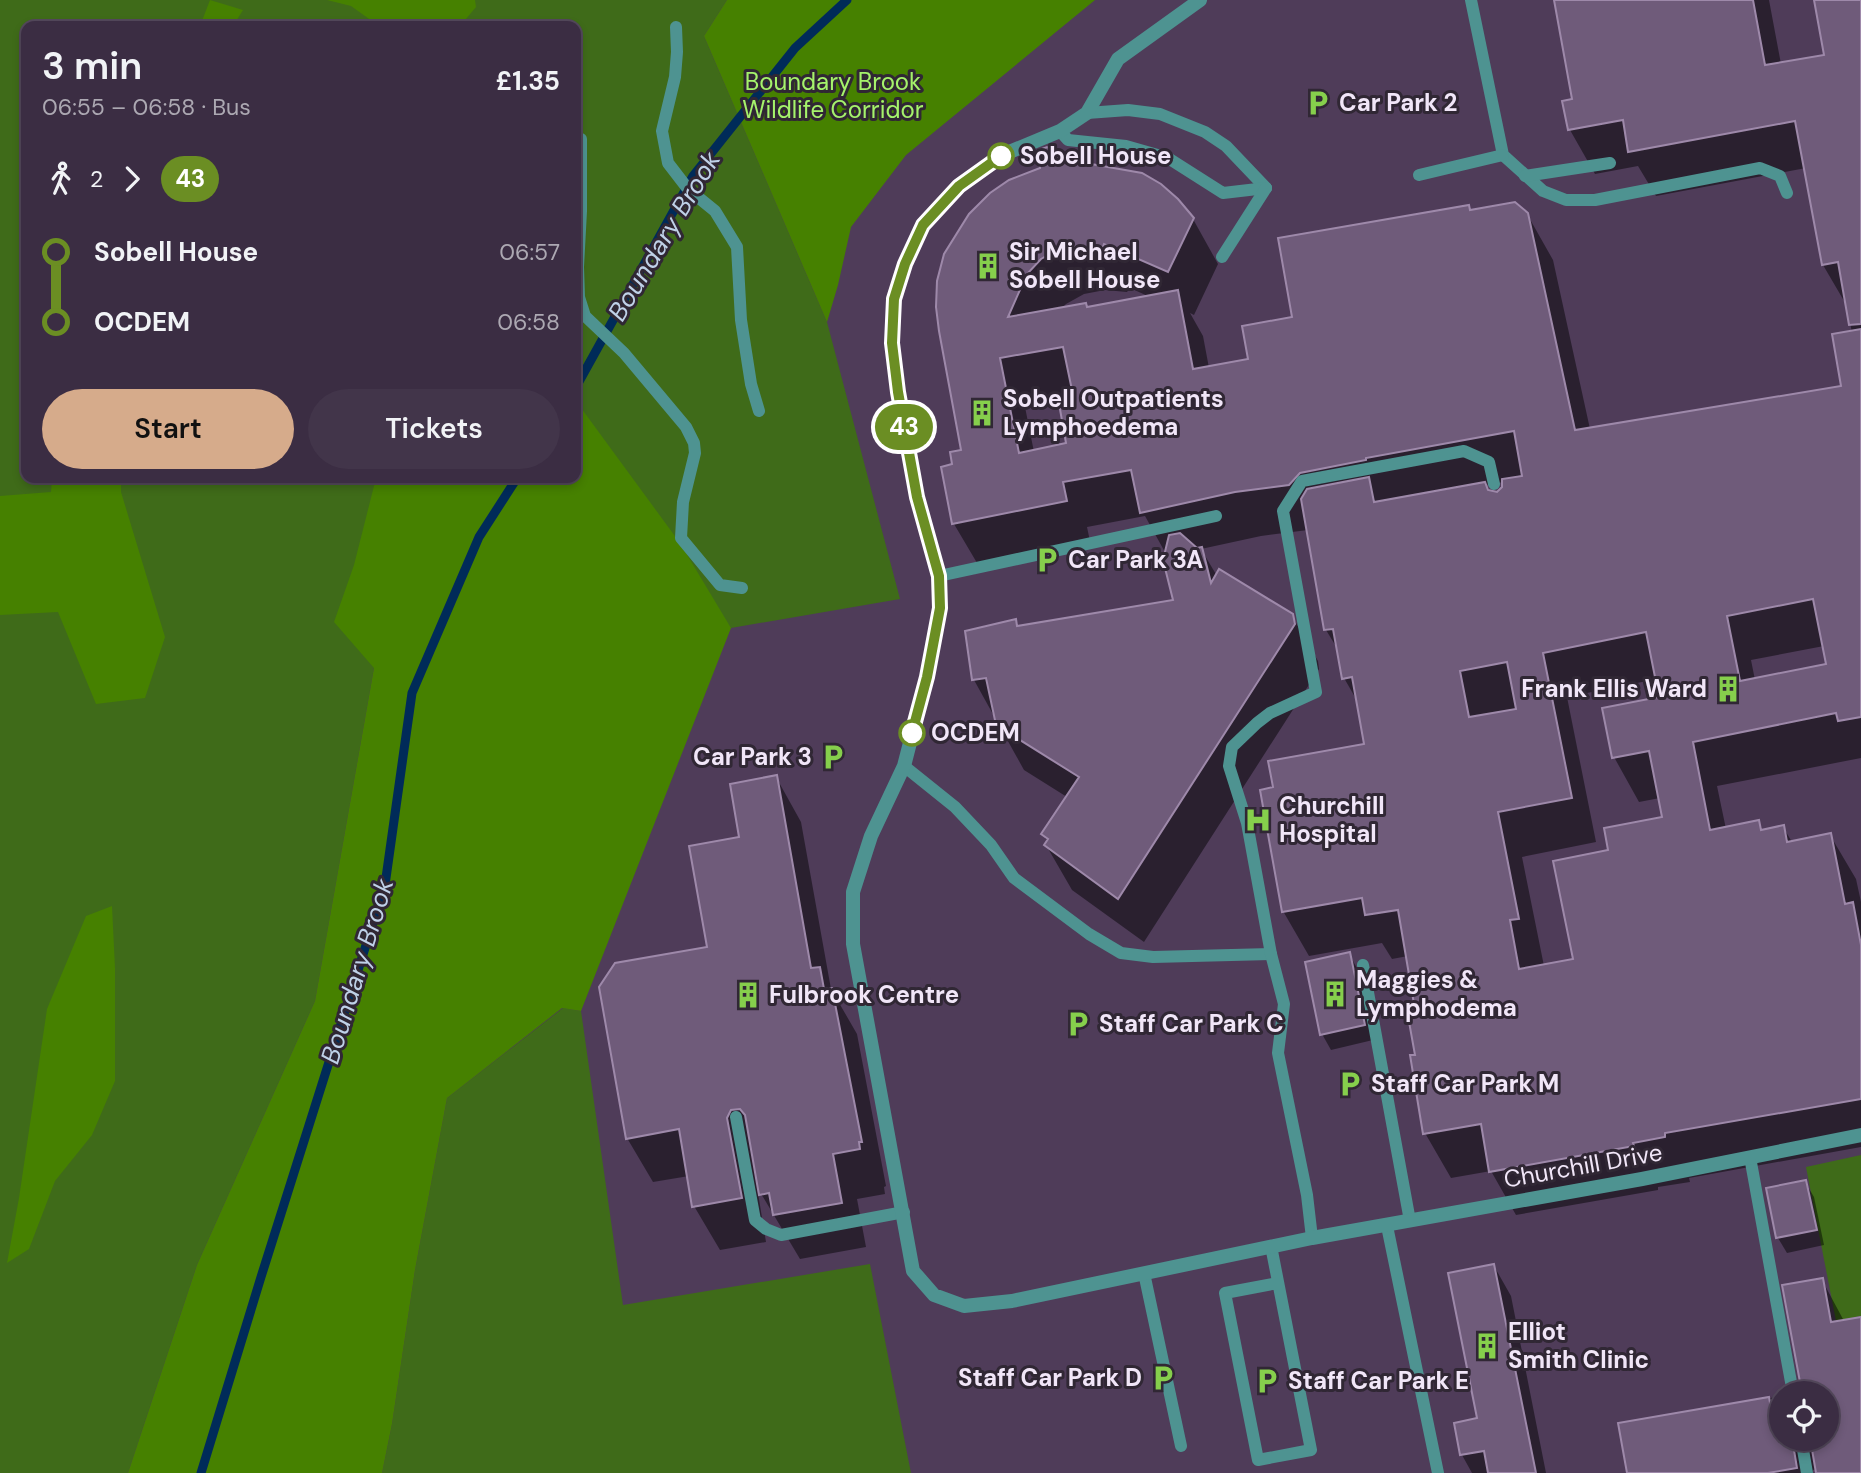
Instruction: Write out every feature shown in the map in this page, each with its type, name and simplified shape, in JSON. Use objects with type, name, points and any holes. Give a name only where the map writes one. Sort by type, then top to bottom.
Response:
[{"type":"street","points":[[1087,113],[1118,59],[1200,0]]},
{"type":"street","name":"Churchill Drive","points":[[1087,113],[1060,131],[1002,155],[959,186],[923,225],[905,264],[894,299],[892,343],[898,392],[917,497],[939,576],[940,608],[927,677],[904,766],[871,836],[853,892],[853,944],[914,1270],[934,1295],[964,1306],[1012,1301],[1312,1238],[1861,1135]]},
{"type":"lane","points":[[1471,0],[1503,155],[1543,191],[1566,200],[1595,200],[1760,168],[1780,176],[1787,193]]},
{"type":"lane","points":[[676,27],[675,77],[663,131],[668,163],[688,189],[715,211],[737,247],[741,320],[751,384],[760,411]]},
{"type":"lane","points":[[1087,113],[1128,110],[1160,114],[1205,132],[1226,146],[1266,188]]},
{"type":"lane","points":[[1060,131],[1068,140],[1126,145],[1168,158],[1223,193],[1266,188]]},
{"type":"lane","points":[[581,139],[581,229]]},
{"type":"lane","points":[[1419,175],[1503,155]]},
{"type":"lane","points":[[1525,176],[1609,163]]},
{"type":"lane","points":[[1222,257],[1266,188]]},
{"type":"lane","points":[[581,302],[588,319],[617,345],[685,427],[694,443],[695,453],[683,502],[681,538],[720,585],[742,588]]},
{"type":"lane","points":[[1312,1238],[1307,1195],[1278,1053],[1284,1004],[1271,954],[1247,823],[1229,766],[1232,747],[1257,723],[1270,713],[1316,692],[1283,511],[1302,481],[1464,451],[1489,463],[1494,484]]},
{"type":"lane","points":[[939,576],[1216,516]]},
{"type":"lane","points":[[904,766],[955,807],[991,845],[1014,878],[1089,934],[1121,953],[1153,957],[1271,954]]},
{"type":"lane","points":[[1363,965],[1410,1221]]},
{"type":"lane","points":[[736,1118],[755,1220],[766,1229],[781,1235],[904,1212]]},
{"type":"lane","points":[[1751,1157],[1791,1381]]},
{"type":"lane","points":[[1387,1226],[1438,1473]]},
{"type":"lane","points":[[1271,1247],[1311,1450],[1258,1460],[1225,1293],[1278,1283]]},
{"type":"lane","points":[[1144,1273],[1181,1446]]},
{"type":"lane","points":[[1803,1451],[1807,1473]]},
{"type":"green space","points":[[0,0],[727,0],[704,36],[827,322],[900,599],[731,628],[670,549],[581,416],[581,21],[21,21],[21,483],[456,483],[374,668],[315,1001],[197,1265],[128,1473],[0,1473]]},
{"type":"green space","points":[[210,0],[243,10],[236,21],[202,21]]},
{"type":"green space","points":[[327,0],[475,0],[476,7],[464,21],[372,21],[351,6]]},
{"type":"green space","name":"Boundary Brook Wildlife Corridor","points":[[727,0],[1095,0],[906,155],[851,227],[827,322],[704,36]]},
{"type":"green space","points":[[581,408],[680,543],[731,628],[581,1011],[562,1008],[447,1098],[415,1270],[382,1473],[128,1473],[197,1265],[315,1001],[374,668],[334,622],[354,565],[375,483],[581,483]]},
{"type":"green space","points":[[52,483],[121,483],[121,492],[165,637],[145,698],[96,704],[58,612],[0,615],[0,496],[51,492]]},
{"type":"green space","points":[[112,906],[115,1081],[92,1135],[55,1181],[29,1249],[7,1263],[47,1009],[86,916]]},
{"type":"green space","points":[[563,1008],[581,1011],[623,1305],[870,1264],[911,1473],[382,1473],[415,1270],[447,1098]]},
{"type":"green space","points":[[1861,1155],[1861,1316],[1836,1321],[1806,1167]]},
{"type":"building","points":[[1554,0],[1753,0],[1765,65],[1824,55],[1814,0],[1861,0],[1861,324],[1849,325],[1838,262],[1822,265],[1795,121],[1628,152],[1623,120],[1568,130],[1562,101],[1572,99]]},
{"type":"building","name":"Churchill Hospital","points":[[1047,147],[1073,164],[1091,164],[1142,173],[1161,184],[1194,218],[1168,272],[1104,244],[1102,249],[1079,246],[1059,249],[1041,259],[1027,274],[1008,317],[1086,303],[1087,307],[1178,290],[1193,369],[1248,359],[1242,326],[1292,317],[1278,238],[1469,205],[1470,210],[1515,202],[1528,213],[1575,430],[1841,386],[1832,334],[1861,329],[1861,717],[1838,721],[1836,713],[1693,742],[1710,830],[1759,820],[1761,830],[1784,825],[1787,842],[1831,833],[1845,904],[1853,902],[1861,945],[1861,1099],[1665,1133],[1665,1137],[1633,1143],[1634,1146],[1489,1172],[1481,1124],[1423,1134],[1410,1055],[1415,1055],[1406,1005],[1414,1004],[1398,910],[1365,915],[1362,898],[1282,912],[1260,790],[1273,787],[1268,761],[1364,744],[1352,677],[1342,679],[1333,629],[1324,630],[1301,499],[1307,489],[1369,477],[1374,502],[1485,482],[1488,490],[1497,492],[1502,487],[1502,479],[1522,476],[1514,431],[1366,458],[1300,473],[1289,485],[1235,492],[1140,513],[1131,470],[1063,482],[1067,501],[952,524],[941,467],[952,464],[950,452],[961,450],[939,331],[937,281],[944,254],[969,214],[990,193],[1009,180],[1040,168],[1039,150]],"holes":[[[1063,347],[1073,395],[1058,398],[1066,443],[1019,453],[1000,358]],[[1813,599],[1826,664],[1740,681],[1727,616]],[[1646,632],[1659,697],[1602,708],[1612,758],[1649,751],[1662,817],[1604,828],[1608,850],[1553,861],[1573,959],[1519,969],[1510,920],[1519,919],[1498,812],[1572,798],[1543,653]],[[1507,662],[1516,709],[1469,717],[1460,671]]]},
{"type":"building","points":[[1180,533],[1197,548],[1202,547],[1211,583],[1219,569],[1293,614],[1295,624],[1118,899],[1044,845],[1048,839],[1041,834],[1079,777],[996,725],[986,678],[972,680],[965,631],[1016,619],[1017,626],[1173,600],[1163,560],[1169,535]]},
{"type":"building","name":"Fulbrook Centre","points":[[777,775],[811,968],[820,967],[824,989],[832,988],[862,1142],[859,1142],[860,1149],[833,1154],[842,1203],[773,1215],[769,1193],[759,1195],[745,1115],[740,1109],[731,1110],[727,1118],[742,1198],[692,1207],[679,1129],[626,1139],[599,987],[615,963],[707,947],[689,846],[739,837],[730,784]]},
{"type":"building","name":"Maggies & Lymphodema","points":[[1350,952],[1365,1025],[1320,1035],[1305,962]]},
{"type":"building","points":[[1806,1180],[1817,1230],[1776,1238],[1766,1188]]},
{"type":"building","name":"Elliot Smith Clinic","points":[[1494,1264],[1536,1473],[1488,1473],[1484,1451],[1460,1455],[1454,1423],[1477,1418],[1448,1273]]},
{"type":"building","points":[[1823,1278],[1831,1322],[1861,1317],[1861,1473],[1816,1473],[1812,1451],[1839,1451],[1839,1381],[1800,1381],[1782,1285]]},
{"type":"building","points":[[1769,1397],[1769,1451],[1794,1451],[1797,1468],[1768,1473],[1627,1473],[1618,1423]]},
{"type":"waterway","name":"Boundary Brook","points":[[581,378],[693,176],[795,48],[847,0]]},
{"type":"waterway","name":"Boundary Brook","points":[[201,1473],[385,885],[412,693],[479,537],[514,483]]},
{"type":"bus line","name":"43","points":[[912,733],[927,677],[940,608],[939,576],[917,497],[898,392],[892,343],[894,299],[905,264],[923,225],[959,186],[1001,156]]},
{"type":"place","name":"Car Park 2","points":[[1318,103]]},
{"type":"place","name":"Sobell House","points":[[1001,156]]},
{"type":"place","name":"Sir Michael Sobell House","points":[[988,266]]},
{"type":"place","name":"Sobell Outpatients Lymphoedema","points":[[982,413]]},
{"type":"place","name":"Car Park 3A","points":[[1047,560]]},
{"type":"place","name":"Frank Ellis Ward","points":[[1728,689]]},
{"type":"place","name":"OCDEM","points":[[912,733]]},
{"type":"place","name":"Car Park 3","points":[[833,757]]},
{"type":"place","name":"Churchill Hospital","points":[[1258,820]]},
{"type":"place","name":"Maggies & Lymphodema","points":[[1335,994]]},
{"type":"place","name":"Fulbrook Centre","points":[[748,995]]},
{"type":"place","name":"Staff Car Park C","points":[[1078,1024]]},
{"type":"place","name":"Staff Car Park M","points":[[1350,1084]]},
{"type":"place","name":"Elliot Smith Clinic","points":[[1487,1346]]},
{"type":"place","name":"Staff Car Park D","points":[[1163,1378]]},
{"type":"place","name":"Staff Car Park E","points":[[1267,1381]]}]
